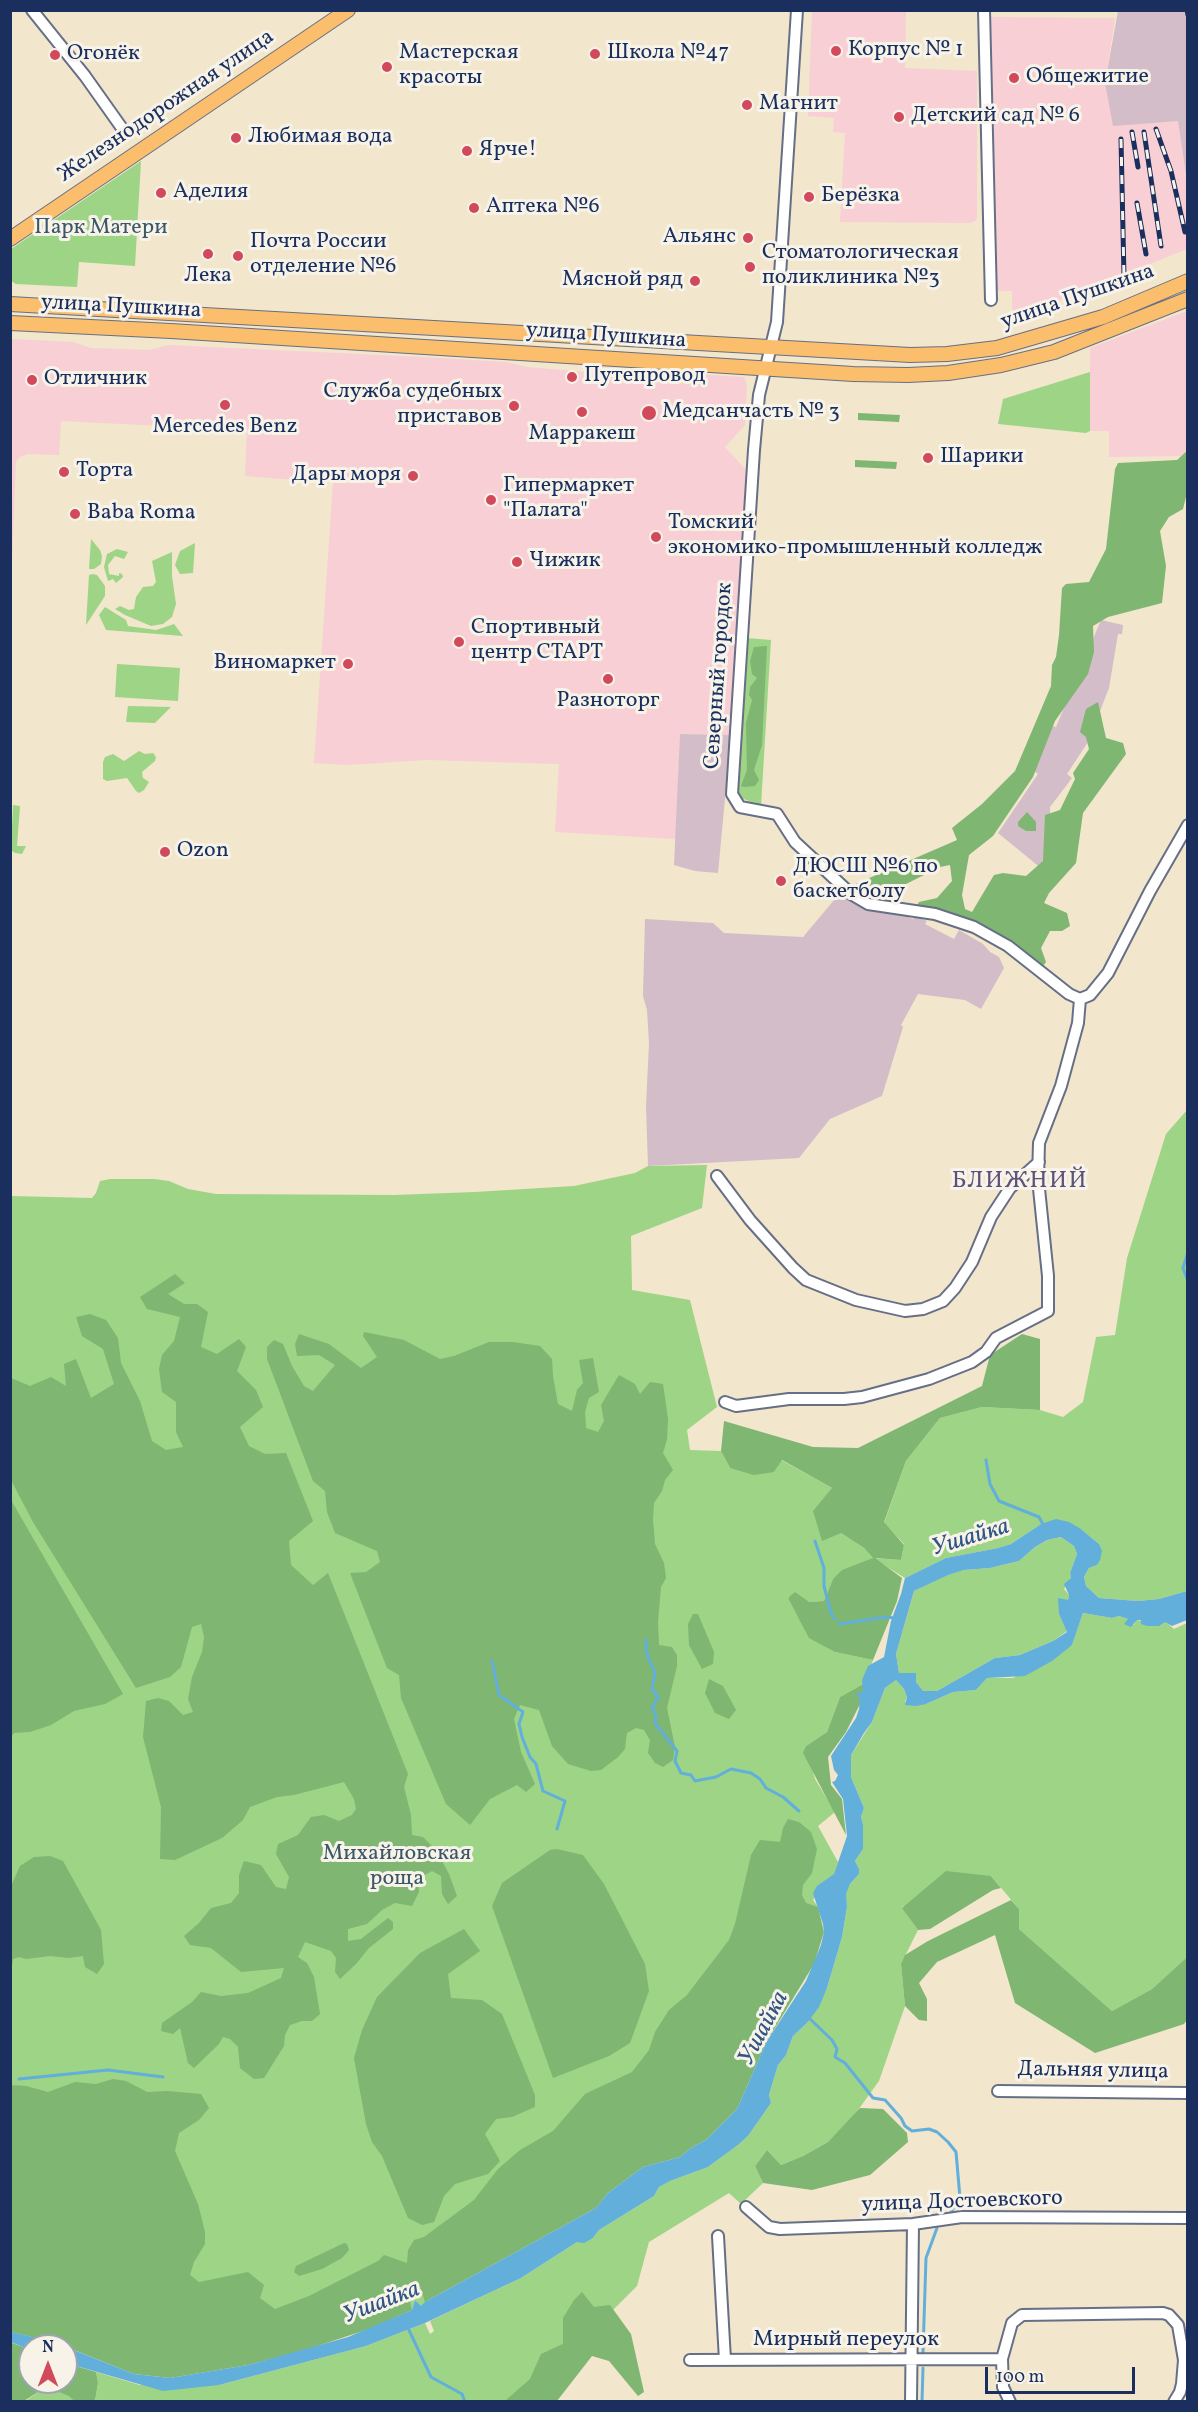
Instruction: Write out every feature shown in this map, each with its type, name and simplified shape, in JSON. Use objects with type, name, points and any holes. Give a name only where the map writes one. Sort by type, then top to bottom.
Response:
[{"type":"main road","name":"Железнодорожная улица","points":[[10,239],[348,10]]},
{"type":"main road","name":"улица Пушкина","points":[[10,304],[910,355],[946,354],[997,348],[1103,317],[1188,281]]},
{"type":"main road","points":[[10,293],[40,305]]},
{"type":"main road","name":"улица Пушкина","points":[[10,323],[766,369],[908,375],[948,373],[990,367],[1054,352],[1188,299]]},
{"type":"street","points":[[32,10],[85,76],[124,131]]},
{"type":"street","name":"Северный городок","points":[[797,10],[777,322],[759,395],[753,450],[732,794],[740,807],[777,814],[795,842],[851,894],[868,904],[934,914],[974,927],[1008,946],[1069,994],[1080,999]]},
{"type":"street","points":[[984,10],[990,300]]},
{"type":"street","points":[[725,1402],[736,1406],[789,1399],[862,1397],[929,1379],[972,1362],[986,1352],[996,1338],[1048,1311],[1048,1276],[1038,1179],[1039,1143],[1061,1086],[1078,1023],[1080,999],[1090,995],[1107,974],[1150,891],[1188,825]]},
{"type":"street","points":[[717,1176],[750,1220],[806,1280],[856,1300],[905,1311],[923,1309],[944,1301],[972,1262],[990,1218],[1003,1198],[1010,1188],[1039,1162]]},
{"type":"street","name":"Дальняя улица","points":[[998,2091],[1188,2093]]},
{"type":"street","name":"улица Достоевского","points":[[746,2207],[769,2227],[780,2229],[913,2224],[962,2217],[1188,2218]]},
{"type":"street","points":[[911,2402],[913,2224]]},
{"type":"street","points":[[718,2236],[725,2360]]},
{"type":"street","points":[[1010,2402],[1003,2387],[1002,2359],[1012,2324],[1022,2315],[1163,2313],[1169,2315],[1178,2325],[1186,2360],[1182,2384],[1174,2402]]},
{"type":"street","name":"Мирный переулок","points":[[690,2360],[1002,2359]]},
{"type":"shaded area","name":"Детский сад № 6","points":[[812,11],[906,11],[905,68],[977,71],[977,218],[975,221],[970,223],[840,222],[845,133],[833,132],[834,118],[808,116]]},
{"type":"shaded area","points":[[1118,11],[1187,11],[1187,182],[1178,121],[1113,126],[1105,83]]},
{"type":"shaded area","points":[[989,17],[1115,18],[1105,83],[1113,125],[1178,121],[1187,183],[1187,249],[1033,311],[1012,317],[1012,291],[997,291]]},
{"type":"shaded area","points":[[1187,311],[1187,456],[1109,457],[1109,431],[1090,431],[1090,348]]},
{"type":"shaded area","points":[[11,339],[73,342],[91,348],[150,350],[168,345],[506,362],[527,367],[586,372],[611,369],[744,377],[747,384],[745,425],[725,447],[748,472],[731,735],[680,734],[676,839],[555,832],[559,764],[426,760],[347,765],[314,763],[333,483],[245,476],[247,430],[61,421],[59,455],[28,454],[20,457],[16,462],[11,584]]},
{"type":"shaded area","points":[[1101,620],[1123,625],[1122,634],[1118,634],[1109,688],[1088,742],[1067,774],[1072,778],[1050,807],[1051,857],[1042,869],[998,833],[1038,774],[1029,767],[1053,726],[1056,727]]},
{"type":"shaded area","points":[[680,734],[731,735],[718,873],[695,871],[674,865]]},
{"type":"shaded area","points":[[840,893],[866,908],[898,913],[913,919],[915,916],[927,921],[925,924],[954,939],[959,930],[983,944],[999,957],[1004,968],[981,1009],[965,1000],[918,994],[901,1025],[903,1027],[882,1096],[830,1119],[799,1158],[648,1166],[646,1106],[649,1043],[647,1010],[643,996],[645,919],[713,923],[724,933],[803,937]]},
{"type":"green space","name":"Парк Матери","points":[[141,161],[135,266],[79,262],[77,287],[16,284],[11,281],[11,249]]},
{"type":"green space","points":[[1090,372],[1090,431],[1086,433],[998,424],[1003,399]]},
{"type":"green space","points":[[858,413],[900,415],[899,422],[858,420]]},
{"type":"green space","points":[[1187,451],[1187,493],[1183,509],[1169,517],[1160,531],[1166,566],[1162,603],[1108,617],[1093,626],[1094,652],[1088,674],[1055,721],[1033,777],[993,836],[969,855],[962,895],[965,909],[972,912],[994,875],[1003,873],[1026,876],[1043,861],[1045,815],[1060,810],[1075,779],[1073,773],[1089,749],[1086,737],[1080,732],[1086,709],[1098,702],[1106,738],[1123,743],[1126,754],[1083,813],[1076,863],[1049,893],[1044,903],[1067,913],[1070,926],[1062,931],[1050,931],[1041,948],[1046,962],[1043,966],[1011,944],[916,907],[919,902],[937,898],[952,881],[950,865],[940,867],[898,888],[889,903],[870,899],[851,886],[957,840],[952,828],[982,804],[1015,771],[1051,686],[1052,665],[1056,657],[1059,635],[1062,588],[1066,584],[1089,582],[1106,549],[1115,469],[1118,463],[1177,460]]},
{"type":"green space","points":[[855,460],[897,462],[896,469],[855,467]]},
{"type":"green space","points":[[91,539],[102,556],[101,564],[94,569],[89,569]]},
{"type":"green space","points":[[195,543],[193,573],[180,574],[175,565],[180,551]]},
{"type":"green space","points":[[117,549],[128,552],[124,559],[115,556],[108,565],[109,574],[119,576],[119,573],[122,574],[123,577],[116,583],[113,579],[108,581],[104,567],[107,554]]},
{"type":"green space","points":[[172,552],[172,576],[176,604],[172,617],[163,624],[151,626],[115,609],[120,606],[129,610],[134,609],[136,597],[143,587],[153,586],[156,582],[152,561]]},
{"type":"green space","points":[[89,575],[97,575],[105,586],[105,596],[86,625]]},
{"type":"green space","points":[[105,607],[126,620],[128,626],[156,630],[174,624],[183,636],[106,630],[99,615]]},
{"type":"green space","points":[[747,638],[771,640],[761,806],[739,797],[735,789]]},
{"type":"green space","points":[[767,646],[762,745],[754,770],[759,780],[755,786],[744,787],[741,786],[747,770],[746,723],[752,700],[749,695],[750,687],[757,678],[752,674],[750,661],[754,647]]},
{"type":"green space","points":[[117,664],[180,668],[178,701],[115,697]]},
{"type":"green space","points":[[128,706],[171,707],[155,723],[126,722]]},
{"type":"green space","points":[[139,751],[145,754],[153,753],[156,757],[155,761],[142,772],[143,778],[149,782],[144,790],[139,793],[136,791],[127,778],[107,781],[103,779],[105,757],[113,754],[124,761]]},
{"type":"green space","points":[[13,805],[20,806],[17,846],[26,846],[22,854],[11,850]]},
{"type":"green space","points":[[1027,812],[1036,822],[1036,831],[1026,831],[1018,826],[1018,822]]},
{"type":"green space","points":[[1187,1110],[1187,1591],[1159,1599],[1138,1601],[1099,1598],[1086,1586],[1084,1577],[1089,1568],[1097,1565],[1099,1544],[1081,1529],[1041,1524],[1011,1544],[946,1558],[905,1578],[873,1558],[901,1560],[904,1544],[884,1523],[906,1461],[940,1418],[982,1407],[1040,1410],[1063,1417],[1083,1402],[1096,1337],[1115,1335],[1127,1258],[1166,1134]]},
{"type":"green space","name":"Михайловская роща","points":[[707,1165],[702,1208],[631,1236],[632,1290],[690,1300],[717,1407],[687,1430],[690,1450],[721,1451],[730,1468],[774,1472],[781,1460],[832,1488],[841,1533],[864,1548],[873,1558],[833,1579],[824,1601],[809,1602],[788,1597],[796,1613],[835,1652],[873,1660],[865,1683],[840,1697],[827,1732],[806,1746],[815,1779],[835,1812],[818,1826],[838,1862],[834,1875],[827,1879],[813,1900],[818,1907],[421,2307],[415,2300],[412,2310],[78,2345],[78,2334],[11,2332],[11,1196],[92,1198],[100,1181],[110,1179],[169,1181],[188,1189],[216,1194],[394,1195],[475,1192],[574,1186],[635,1173],[648,1166]]},
{"type":"green space","points":[[175,1274],[185,1283],[168,1294],[184,1304],[197,1304],[208,1312],[201,1347],[217,1354],[239,1339],[246,1347],[237,1371],[256,1390],[263,1407],[240,1427],[249,1446],[265,1454],[286,1453],[313,1521],[289,1541],[291,1565],[313,1585],[328,1573],[408,1774],[404,1787],[411,1815],[412,1835],[423,1837],[436,1850],[449,1874],[457,1896],[448,1904],[442,1894],[441,1876],[432,1871],[418,1879],[419,1892],[412,1906],[395,1903],[382,1910],[367,1924],[348,1929],[348,1941],[361,1939],[388,1918],[393,1922],[393,1929],[369,1948],[340,1979],[335,1972],[336,1958],[331,1951],[305,1942],[298,1957],[307,1963],[314,1977],[320,2014],[312,2021],[290,2025],[285,2035],[284,2046],[264,2078],[254,2079],[240,2068],[238,2047],[230,2039],[223,2037],[219,2044],[194,2068],[188,2063],[180,2028],[173,2034],[161,2031],[162,2023],[192,2002],[201,1992],[221,1996],[248,1993],[281,1978],[284,1968],[241,1972],[211,1948],[190,1945],[184,1936],[211,1908],[231,1903],[239,1893],[239,1875],[244,1861],[261,1865],[276,1887],[286,1889],[289,1877],[276,1854],[278,1844],[298,1835],[311,1817],[324,1815],[339,1821],[352,1815],[356,1809],[354,1799],[344,1782],[277,1797],[250,1807],[243,1820],[222,1838],[175,1860],[160,1859],[161,1807],[143,1737],[146,1701],[158,1698],[169,1701],[183,1715],[193,1712],[188,1699],[192,1677],[202,1652],[204,1637],[201,1624],[192,1627],[181,1667],[170,1677],[136,1688],[33,1522],[11,1480],[11,1378],[30,1386],[51,1377],[66,1386],[64,1364],[76,1359],[91,1398],[114,1384],[103,1349],[82,1336],[76,1317],[90,1314],[106,1320],[118,1338],[121,1363],[140,1401],[152,1441],[166,1450],[183,1447],[176,1432],[176,1402],[162,1392],[159,1369],[162,1355],[174,1341],[180,1317],[147,1309],[140,1297]]},
{"type":"green space","points":[[364,1332],[404,1340],[440,1359],[489,1342],[513,1342],[540,1346],[552,1359],[558,1404],[572,1411],[577,1390],[583,1383],[579,1360],[593,1358],[599,1392],[589,1398],[585,1412],[586,1428],[598,1432],[604,1421],[601,1405],[619,1375],[635,1384],[640,1394],[650,1382],[663,1384],[668,1419],[667,1439],[663,1453],[673,1470],[665,1480],[662,1491],[654,1503],[653,1519],[655,1544],[664,1563],[666,1578],[661,1587],[659,1645],[672,1647],[677,1655],[677,1666],[667,1708],[675,1747],[673,1760],[663,1767],[655,1763],[648,1753],[650,1740],[644,1730],[636,1728],[627,1733],[625,1749],[601,1770],[591,1771],[568,1764],[552,1746],[539,1710],[520,1705],[514,1719],[521,1752],[535,1784],[526,1792],[517,1785],[490,1799],[470,1825],[446,1804],[401,1698],[399,1675],[387,1668],[350,1573],[366,1572],[380,1562],[377,1551],[335,1533],[327,1512],[325,1491],[313,1481],[267,1359],[267,1347],[274,1340],[283,1344],[304,1386],[313,1391],[335,1365],[319,1355],[297,1356],[295,1344],[299,1334],[329,1344],[361,1368],[377,1357],[363,1336]]},
{"type":"green space","points":[[1022,1334],[1040,1339],[1040,1410],[982,1407],[940,1418],[906,1461],[884,1522],[904,1545],[901,1560],[875,1558],[902,1578],[897,1601],[873,1660],[835,1652],[809,1638],[788,1598],[795,1592],[809,1602],[824,1601],[833,1579],[842,1570],[873,1558],[864,1548],[841,1533],[822,1541],[813,1511],[832,1488],[782,1460],[774,1472],[754,1475],[730,1468],[721,1451],[724,1421],[813,1447],[858,1448],[982,1386],[990,1355]]},
{"type":"green space","points":[[11,1500],[123,1694],[105,1704],[74,1711],[51,1725],[30,1732],[14,1733],[11,1737]]},
{"type":"green space","points":[[1061,1537],[1074,1546],[1077,1554],[1070,1573],[1071,1578],[1064,1589],[1069,1595],[1068,1600],[1059,1614],[1067,1631],[1053,1641],[1020,1655],[995,1658],[937,1691],[923,1691],[916,1682],[915,1676],[899,1673],[896,1654],[914,1591],[947,1575],[964,1570],[990,1568],[1019,1561],[1047,1540]]},
{"type":"green space","points":[[1083,1613],[1112,1618],[1119,1616],[1128,1619],[1134,1625],[1136,1620],[1161,1623],[1165,1621],[1174,1629],[1187,1623],[1187,1957],[1152,1989],[1112,2011],[1019,1929],[1019,1909],[991,1876],[902,1907],[918,1930],[901,1964],[905,2006],[879,2081],[853,2117],[828,2142],[781,2165],[767,2150],[755,2166],[763,2183],[741,2204],[729,2193],[649,2242],[637,2286],[522,2401],[95,2402],[98,2383],[96,2372],[140,2385],[219,2385],[366,2346],[425,2323],[430,2334],[434,2331],[430,2321],[521,2278],[577,2242],[593,2238],[599,2230],[654,2196],[659,2187],[708,2167],[738,2145],[748,2136],[771,2103],[769,2095],[778,2065],[786,2055],[793,2036],[807,2023],[827,1988],[842,1937],[847,1907],[845,1894],[859,1874],[855,1861],[863,1849],[861,1817],[864,1808],[851,1777],[851,1755],[872,1722],[885,1688],[896,1680],[904,1689],[907,1697],[905,1702],[926,1704],[953,1692],[976,1690],[987,1678],[1013,1678],[1072,1645]]},
{"type":"green space","points":[[693,1614],[698,1614],[714,1652],[713,1664],[702,1669],[689,1645],[688,1624]]},
{"type":"green space","points":[[709,1679],[723,1686],[736,1710],[729,1719],[715,1713],[705,1693]]},
{"type":"green space","points":[[865,1683],[867,1690],[846,1732],[828,1757],[831,1785],[842,1799],[846,1835],[803,1753],[806,1746],[827,1732],[840,1697]]},
{"type":"green space","points":[[788,1819],[799,1822],[811,1832],[817,1849],[812,1873],[803,1885],[802,1895],[806,1903],[818,1907],[824,1932],[814,1964],[767,2041],[737,2109],[706,2140],[680,2157],[643,2167],[608,2193],[596,2208],[425,2302],[419,2283],[411,2285],[408,2294],[412,2310],[369,2329],[248,2365],[170,2378],[134,2374],[78,2352],[78,2334],[11,2332],[10,2085],[26,2086],[48,2092],[75,2082],[96,2084],[113,2079],[126,2081],[147,2092],[201,2094],[209,2108],[199,2120],[179,2133],[175,2151],[198,2204],[205,2232],[205,2244],[194,2262],[190,2275],[199,2282],[248,2272],[264,2285],[260,2298],[275,2309],[309,2296],[378,2261],[384,2255],[407,2263],[408,2250],[414,2240],[424,2237],[474,2200],[498,2169],[520,2150],[553,2131],[585,2094],[632,2072],[649,2050],[655,2032],[669,2010],[687,1995],[729,1940],[751,1855],[760,1840],[780,1842]]},
{"type":"green space","points":[[557,1849],[583,1855],[604,1884],[645,1964],[649,1991],[630,2043],[609,2056],[553,2078],[492,1906],[502,1883],[550,1850]]},
{"type":"green space","points":[[50,1856],[63,1861],[101,1930],[104,1964],[97,1974],[85,1967],[83,1956],[26,1959],[19,1957],[13,1959],[11,1972],[11,1886],[20,1866],[34,1857]]},
{"type":"green space","points":[[946,1871],[991,1876],[1001,1888],[993,1890],[930,1929],[918,1930],[902,1908]]},
{"type":"green space","points":[[1011,1900],[1019,1909],[1019,1929],[1112,2011],[1152,1989],[1187,1957],[1187,2020],[1184,2024],[1095,2053],[1015,2003],[995,1935],[937,1962],[919,1983],[927,1999],[927,2021],[919,2020],[905,2006],[901,1964],[905,1955],[928,1941]]},
{"type":"green space","points":[[464,1929],[480,1951],[448,1974],[451,1998],[482,2000],[502,2014],[535,2095],[535,2107],[512,2117],[496,2119],[485,2134],[500,2161],[488,2174],[455,2184],[444,2196],[434,2222],[422,2225],[408,2218],[382,2156],[372,2142],[366,2124],[354,2058],[362,2030],[377,1997],[420,1953]]},
{"type":"green space","points":[[860,2108],[883,2109],[907,2133],[908,2142],[870,2175],[812,2190],[763,2183],[755,2166],[767,2150],[781,2165],[803,2156],[828,2142]]},
{"type":"green space","points":[[344,2243],[347,2244],[349,2250],[342,2258],[322,2269],[299,2276],[294,2272],[296,2266]]},
{"type":"green space","points":[[582,2292],[594,2307],[610,2305],[631,2334],[644,2392],[638,2396],[609,2361],[592,2356],[557,2401],[505,2401],[530,2379],[541,2354],[563,2344],[563,2318]]},
{"type":"green space","points":[[10,2342],[18,2345],[18,2394],[35,2394],[24,2401],[11,2401]]},
{"type":"green space","points":[[78,2367],[96,2372],[98,2383],[95,2401],[74,2401],[64,2394],[78,2394]]},
{"type":"green space","points":[[36,2394],[65,2394],[74,2401],[24,2402]]},
{"type":"water","points":[[1056,1519],[1069,1522],[1099,1544],[1102,1551],[1097,1565],[1089,1568],[1084,1577],[1086,1586],[1099,1598],[1138,1601],[1159,1599],[1187,1591],[1187,1620],[1172,1626],[1165,1622],[1159,1626],[1147,1626],[1141,1624],[1141,1620],[1137,1620],[1131,1627],[1124,1624],[1128,1619],[1119,1616],[1112,1618],[1083,1613],[1072,1645],[1052,1661],[1025,1676],[987,1678],[976,1690],[953,1692],[916,1706],[905,1705],[907,1697],[904,1689],[896,1680],[885,1688],[872,1722],[851,1755],[851,1777],[864,1808],[861,1817],[863,1849],[855,1861],[859,1874],[850,1884],[846,1894],[847,1907],[842,1937],[827,1988],[819,2007],[793,2036],[786,2055],[778,2065],[769,2095],[771,2103],[748,2136],[738,2145],[708,2167],[659,2187],[654,2196],[599,2230],[593,2238],[584,2243],[577,2242],[521,2278],[425,2323],[366,2346],[219,2385],[163,2391],[78,2366],[78,2352],[134,2374],[170,2378],[248,2365],[348,2337],[412,2310],[415,2300],[421,2306],[596,2208],[608,2193],[643,2167],[680,2157],[706,2140],[737,2109],[767,2041],[806,1981],[821,1945],[823,1924],[813,1893],[817,1886],[834,1874],[847,1836],[843,1799],[832,1782],[838,1775],[834,1770],[831,1756],[856,1718],[860,1698],[856,1696],[863,1692],[862,1680],[868,1666],[884,1657],[891,1621],[905,1578],[946,1558],[1011,1544],[1041,1524]],"holes":[[[1061,1537],[1074,1546],[1077,1554],[1070,1573],[1071,1578],[1064,1584],[1069,1595],[1068,1600],[1058,1598],[1059,1614],[1067,1632],[1053,1641],[1020,1655],[995,1658],[937,1691],[923,1691],[916,1682],[916,1673],[899,1673],[896,1654],[914,1591],[964,1570],[990,1568],[1019,1561],[1047,1540]]]},
{"type":"water","points":[[11,2332],[20,2334],[18,2345],[11,2342]]},
{"type":"waterway","points":[[1188,1252],[1183,1268],[1188,1281]]},
{"type":"waterway","name":"Ушайка","points":[[986,1460],[990,1484],[999,1501],[1039,1517],[1044,1526]]},
{"type":"waterway","points":[[815,1541],[824,1568],[824,1586],[831,1613],[835,1619]]},
{"type":"waterway","points":[[839,1624],[894,1618]]},
{"type":"waterway","points":[[646,1640],[647,1655],[655,1673],[652,1689],[658,1697],[652,1708],[656,1715],[655,1723],[677,1751],[675,1761],[681,1773],[691,1775],[695,1781],[716,1777],[731,1769],[751,1773],[760,1779],[766,1788],[783,1797],[799,1811]]},
{"type":"waterway","points":[[492,1661],[499,1695],[523,1712],[519,1724],[522,1737],[530,1757],[536,1764],[543,1791],[565,1801],[557,1829]]},
{"type":"waterway","points":[[808,2017],[832,2040],[837,2049],[835,2057],[845,2063],[873,2098],[885,2100],[905,2126],[912,2131],[929,2129],[937,2132],[956,2152],[960,2198],[951,2212]]},
{"type":"waterway","points":[[19,2079],[108,2070],[163,2077]]},
{"type":"waterway","points":[[923,2352],[926,2258],[937,2228]]},
{"type":"waterway","points":[[407,2326],[431,2377],[462,2394],[465,2402]]},
{"type":"waterway","points":[[922,2402],[923,2368]]},
{"type":"railway","points":[[1187,10],[1188,15]]},
{"type":"railway","points":[[1156,129],[1171,171],[1185,232]]},
{"type":"railway","points":[[1132,132],[1138,167]]},
{"type":"railway","points":[[1144,132],[1161,246]]},
{"type":"railway","points":[[1121,139],[1124,277]]},
{"type":"railway","points":[[1137,203],[1146,254]]},
{"type":"place","name":"Корпус № 1","points":[[836,51]]},
{"type":"place","name":"Школа №47","points":[[595,54]]},
{"type":"place","name":"Огонёк","points":[[55,55]]},
{"type":"place","name":"Мастерская красоты","points":[[387,67]]},
{"type":"place","name":"Общежитие","points":[[1014,78]]},
{"type":"place","name":"Магнит","points":[[747,105]]},
{"type":"place","name":"Детский сад № 6","points":[[899,117]]},
{"type":"place","name":"Любимая вода","points":[[236,138]]},
{"type":"place","name":"Ярче!","points":[[467,151]]},
{"type":"place","name":"Аделия","points":[[161,193]]},
{"type":"place","name":"Берёзка","points":[[809,197]]},
{"type":"place","name":"Аптека №6","points":[[474,208]]},
{"type":"place","name":"Альянс","points":[[748,238]]},
{"type":"place","name":"Лека","points":[[208,254]]},
{"type":"place","name":"Почта России отделение №6","points":[[238,256]]},
{"type":"place","name":"Стоматологическая поликлиника №3","points":[[750,267]]},
{"type":"place","name":"Мясной ряд","points":[[695,281]]},
{"type":"place","name":"Путепровод","points":[[572,377]]},
{"type":"place","name":"Отличник","points":[[32,380]]},
{"type":"place","name":"Mercedes Benz","points":[[225,405]]},
{"type":"place","name":"Служба судебных приставов","points":[[514,406]]},
{"type":"place","name":"Марракеш","points":[[582,412]]},
{"type":"place","name":"Медсанчасть № 3","points":[[649,413]]},
{"type":"place","name":"Шарики","points":[[928,458]]},
{"type":"place","name":"Торта","points":[[64,472]]},
{"type":"place","name":"Дары моря","points":[[413,476]]},
{"type":"place","name":"Гипермаркет \"Палата\"","points":[[491,500]]},
{"type":"place","name":"Baba Roma","points":[[75,514]]},
{"type":"place","name":"Томский экономико-промышленный колледж","points":[[656,537]]},
{"type":"place","name":"Чижик","points":[[517,562]]},
{"type":"place","name":"Спортивный центр СТАРТ","points":[[459,642]]},
{"type":"place","name":"Виномаркет","points":[[348,664]]},
{"type":"place","name":"Разноторг","points":[[608,679]]},
{"type":"place","name":"Ozon","points":[[165,852]]},
{"type":"place","name":"ДЮСШ №6 по баскетболу","points":[[781,881]]},
{"type":"district","name":"БЛИЖНИЙ","points":[[1020,1183]]}]
